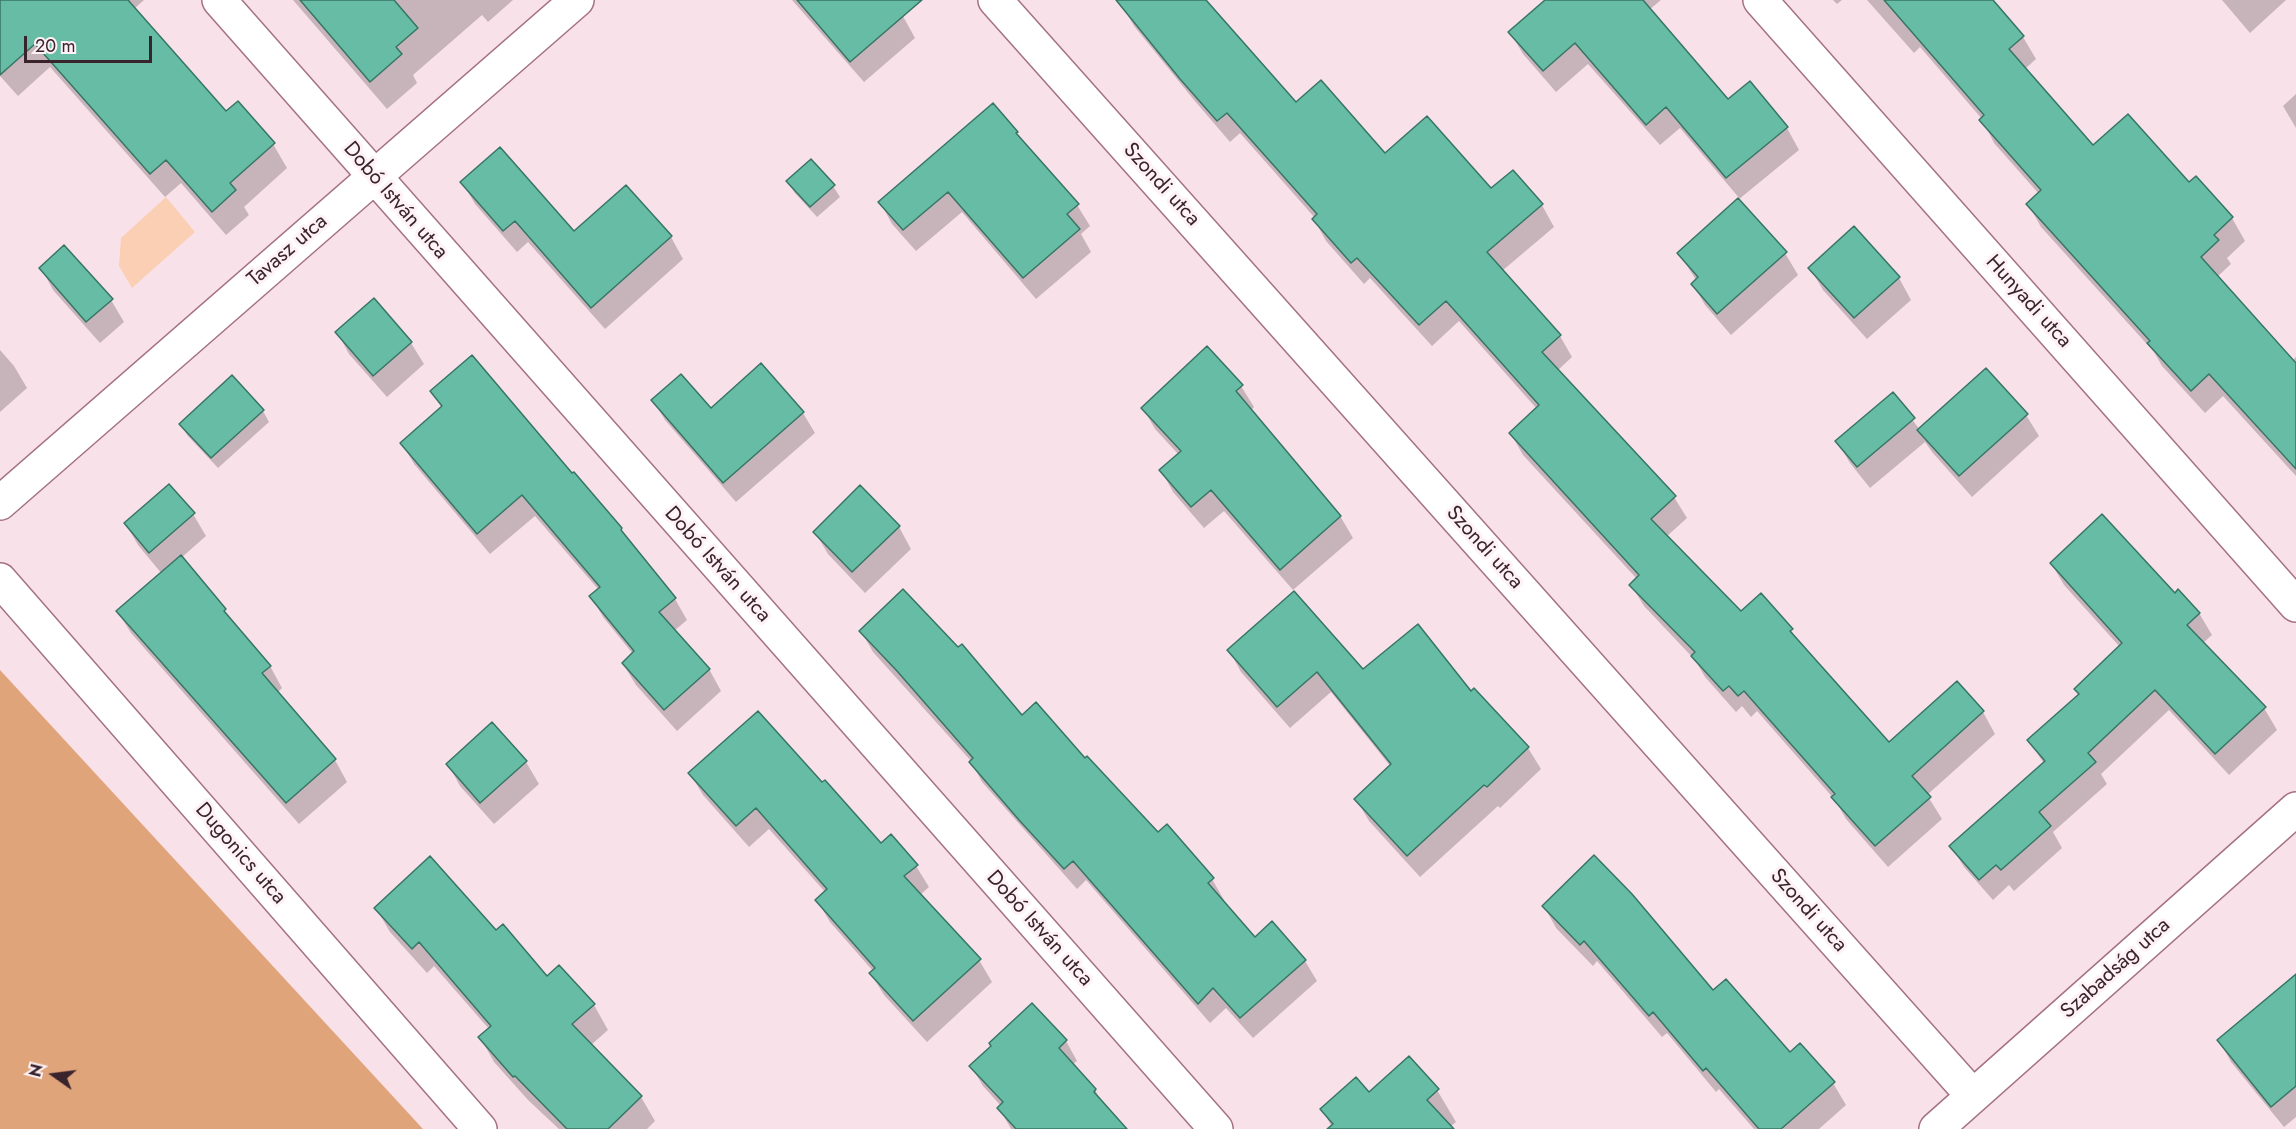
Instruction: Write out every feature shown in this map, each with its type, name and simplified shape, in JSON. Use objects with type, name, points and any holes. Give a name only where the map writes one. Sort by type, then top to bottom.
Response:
[{"type":"street","name":"Dobó István utca","points":[[219,0],[1216,1129]]},
{"type":"street","name":"Tavasz utca","points":[[0,503],[577,0]]},
{"type":"street","name":"Szondi utca","points":[[995,0],[1973,1096]]},
{"type":"street","name":"Hunyadi utca","points":[[1760,0],[2296,605]]},
{"type":"street","name":"Dugonics utca","points":[[0,580],[480,1129]]},
{"type":"street","name":"Szabadság utca","points":[[1936,1129],[2296,809]]},
{"type":"shaded area","points":[[166,197],[195,232],[132,288],[119,266],[121,238]]},
{"type":"shaded area","points":[[0,670],[423,1129],[0,1129]]},
{"type":"building","points":[[0,0],[128,0],[226,111],[238,101],[275,143],[230,183],[236,190],[212,212],[166,160],[150,174],[35,44],[0,75]]},
{"type":"building","points":[[300,0],[394,0],[418,28],[396,47],[402,54],[370,82]]},
{"type":"building","points":[[797,0],[922,0],[850,62]]},
{"type":"building","points":[[1116,0],[1206,0],[1296,102],[1321,80],[1385,153],[1427,116],[1491,188],[1513,170],[1543,204],[1487,252],[1561,335],[1542,352],[1676,496],[1651,519],[1741,611],[1761,593],[1793,629],[1790,631],[1889,742],[1957,681],[1984,711],[1912,776],[1931,797],[1875,846],[1831,797],[1835,794],[1744,691],[1738,696],[1729,686],[1723,691],[1691,656],[1695,652],[1629,585],[1639,575],[1509,433],[1539,405],[1446,301],[1419,325],[1357,258],[1351,263],[1312,219],[1317,214],[1227,113],[1217,121]]},
{"type":"building","points":[[1545,0],[1643,0],[1728,99],[1750,81],[1788,127],[1726,178],[1666,107],[1646,125],[1575,43],[1543,71],[1508,32]]},
{"type":"building","points":[[1884,0],[1993,0],[2024,36],[2009,49],[2093,145],[2128,114],[2189,182],[2196,176],[2233,217],[2214,235],[2219,240],[2201,257],[2296,363],[2296,469],[2209,374],[2191,391],[2147,343],[2150,341],[2026,204],[2041,190],[1979,120],[1984,115]]},
{"type":"building","points":[[993,103],[1018,132],[1016,133],[1079,204],[1067,214],[1080,229],[1023,278],[948,192],[903,230],[878,202]]},
{"type":"building","points":[[500,147],[574,231],[626,185],[672,236],[591,308],[515,221],[503,231],[460,182]]},
{"type":"building","points":[[811,159],[835,185],[810,207],[786,181]]},
{"type":"building","points":[[1738,198],[1787,252],[1717,314],[1691,284],[1698,277],[1677,253]]},
{"type":"building","points":[[1854,226],[1900,277],[1854,318],[1808,268]]},
{"type":"building","points":[[64,245],[113,299],[86,322],[39,268]]},
{"type":"building","points":[[374,298],[412,342],[373,376],[335,332]]},
{"type":"building","points":[[1207,346],[1243,385],[1236,391],[1341,516],[1280,570],[1211,490],[1191,507],[1159,470],[1181,451],[1141,408]]},
{"type":"building","points":[[472,355],[622,528],[621,530],[676,598],[659,612],[710,669],[664,710],[622,663],[634,651],[589,596],[600,587],[522,495],[477,534],[400,443],[442,406],[430,391]]},
{"type":"building","points":[[761,363],[804,412],[723,483],[651,400],[681,374],[711,408]]},
{"type":"building","points":[[1986,368],[2028,414],[1959,476],[1917,430]]},
{"type":"building","points":[[232,375],[264,410],[211,458],[179,424]]},
{"type":"building","points":[[1893,392],[1915,418],[1857,467],[1835,441]]},
{"type":"building","points":[[169,484],[195,513],[149,553],[124,523]]},
{"type":"building","points":[[860,485],[900,526],[852,572],[813,532]]},
{"type":"building","points":[[2102,514],[2175,593],[2178,589],[2200,613],[2187,625],[2266,707],[2215,754],[2155,690],[2088,753],[2096,762],[2039,812],[2051,826],[2001,870],[1996,865],[1979,880],[1949,846],[2045,761],[2027,740],[2079,694],[2074,689],[2122,643],[2050,563]]},
{"type":"building","points":[[181,555],[226,609],[224,611],[271,666],[262,673],[336,759],[286,803],[116,611]]},
{"type":"building","points":[[903,589],[958,647],[962,644],[1022,715],[1036,702],[1085,758],[1087,756],[1158,832],[1167,824],[1214,878],[1208,883],[1255,937],[1272,921],[1306,960],[1240,1018],[1213,988],[1198,1004],[1073,861],[1064,869],[1019,820],[969,762],[973,758],[859,631]]},
{"type":"building","points":[[1294,591],[1363,669],[1418,624],[1471,691],[1474,688],[1529,747],[1487,787],[1484,785],[1407,856],[1354,799],[1391,764],[1317,672],[1277,707],[1227,650]]},
{"type":"building","points":[[758,711],[822,782],[825,780],[881,843],[891,834],[918,865],[904,876],[981,959],[913,1021],[869,973],[875,968],[815,900],[827,889],[756,808],[736,826],[688,773]]},
{"type":"building","points":[[492,722],[527,761],[480,803],[446,764]]},
{"type":"building","points":[[1594,855],[1632,894],[1713,990],[1726,979],[1790,1052],[1800,1043],[1835,1082],[1781,1129],[1759,1129],[1706,1068],[1703,1071],[1653,1012],[1649,1016],[1584,941],[1580,945],[1542,906]]},
{"type":"building","points":[[430,856],[496,930],[503,924],[547,976],[559,965],[595,1004],[572,1024],[642,1096],[608,1129],[567,1129],[515,1076],[513,1077],[478,1037],[491,1026],[419,942],[412,949],[374,908]]},
{"type":"building","points":[[2296,974],[2296,1086],[2271,1107],[2217,1040]]},
{"type":"building","points":[[1032,1003],[1067,1040],[1059,1048],[1096,1089],[1094,1092],[1127,1129],[1016,1129],[997,1108],[1003,1102],[969,1066],[991,1046],[989,1043]]},
{"type":"building","points":[[1409,1056],[1439,1089],[1427,1100],[1454,1129],[1327,1129],[1333,1124],[1320,1109],[1356,1077],[1369,1092]]}]
